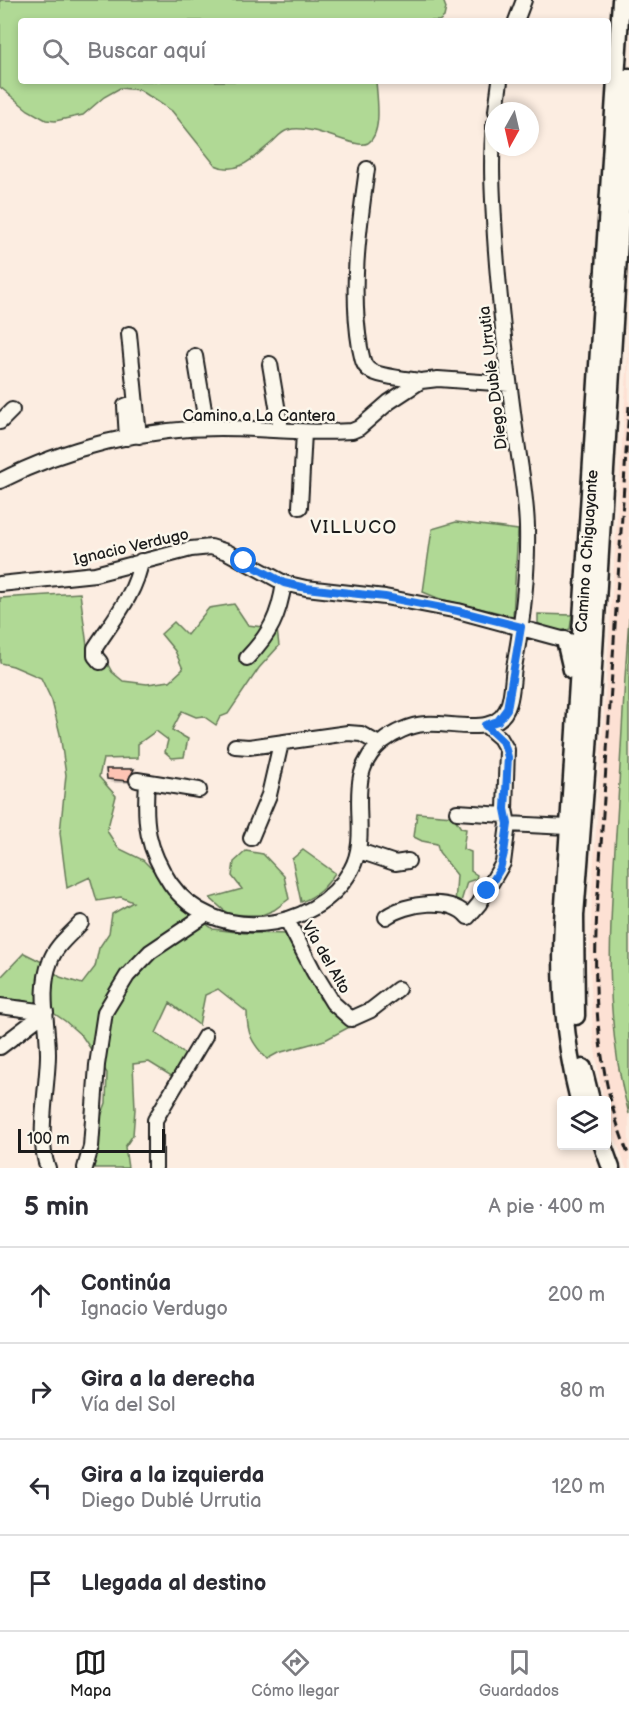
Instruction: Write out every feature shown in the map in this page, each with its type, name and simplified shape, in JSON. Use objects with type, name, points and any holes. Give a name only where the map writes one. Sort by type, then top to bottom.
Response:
[{"type":"main road","name":"Camino a Chiguayante","points":[[578,1096],[567,1039],[562,986],[562,942],[575,698],[572,642],[621,0]]},
{"type":"main road","name":"Camino a Chiguayante","points":[[590,1096],[577,1032],[575,905],[594,660],[629,77]]},
{"type":"main road","points":[[572,642],[587,640],[596,626]]},
{"type":"main road","points":[[572,642],[589,650],[594,660]]},
{"type":"main road","points":[[592,1150],[599,1168]]},
{"type":"main road","points":[[604,1150],[611,1168]]},
{"type":"street","points":[[517,18],[524,0]]},
{"type":"street","points":[[497,102],[500,84]]},
{"type":"street","name":"Diego Dublé Urrutia","points":[[485,725],[498,721],[507,709],[521,627],[526,577],[526,519],[500,305],[492,191],[492,156]]},
{"type":"street","points":[[367,169],[357,251],[355,292],[357,326],[363,361],[368,369],[376,373],[421,381],[438,379],[509,384]]},
{"type":"street","points":[[129,334],[135,402],[125,406],[133,437]]},
{"type":"street","points":[[195,356],[207,428]]},
{"type":"street","points":[[270,364],[281,430]]},
{"type":"street","name":"Camino a La Cantera","points":[[0,481],[61,454],[93,444],[133,437],[207,428],[336,432],[359,428],[398,396],[421,381]]},
{"type":"street","points":[[0,422],[12,410]]},
{"type":"street","points":[[300,507],[304,432]]},
{"type":"street","name":"Ignacio Verdugo","points":[[0,584],[95,574],[191,549],[211,547],[227,552],[284,583],[306,588],[385,597],[458,611],[572,642]]},
{"type":"street","points":[[100,662],[95,656],[94,648],[123,606],[137,576],[141,561]]},
{"type":"street","points":[[247,658],[275,621],[284,583]]},
{"type":"street","points":[[199,790],[142,781],[151,849],[163,873],[191,906],[217,920],[246,924],[287,920],[315,908],[334,893],[352,868],[359,850],[359,784],[364,766],[379,744],[403,730],[423,724],[485,725],[500,738],[507,750],[507,820],[503,863],[479,904],[468,917],[457,907],[424,904],[400,909],[386,917]]},
{"type":"street","points":[[235,746],[249,747],[348,733],[361,734],[379,744]]},
{"type":"street","points":[[251,838],[269,795],[281,743]]},
{"type":"street","points":[[457,812],[568,827]]},
{"type":"street","points":[[359,850],[395,863],[408,861]]},
{"type":"street","points":[[85,1168],[91,1147],[97,1065],[105,1012],[127,976],[150,952],[205,915]]},
{"type":"street","name":"Vía del Alto","points":[[287,920],[333,1004],[351,1019],[371,1010],[398,989]]},
{"type":"street","points":[[48,1168],[44,1158],[48,1056],[45,984],[49,963],[57,948],[81,923]]},
{"type":"street","points":[[0,1006],[46,1012]]},
{"type":"street","points":[[0,1047],[46,1012]]},
{"type":"street","points":[[155,1168],[155,1120],[205,1036]]},
{"type":"shaded area","points":[[629,341],[629,618],[610,951],[614,1035],[621,1082],[629,1114],[629,1168],[626,1168],[611,1125],[611,1096],[603,1096],[593,1035],[590,964],[592,889]]},
{"type":"green space","points":[[0,0],[443,0],[446,8],[443,18],[18,18],[18,84],[376,84],[378,105],[376,131],[368,143],[354,143],[310,130],[288,130],[280,134],[251,160],[238,167],[223,168],[215,165],[172,111],[140,90],[120,88],[104,97],[83,115],[55,121],[46,120],[28,110],[0,87]]},
{"type":"green space","points":[[456,522],[518,530],[513,616],[440,599],[423,592],[432,529]]},
{"type":"green space","points":[[80,593],[87,646],[102,654],[112,672],[123,681],[147,684],[170,681],[183,669],[175,651],[161,634],[174,622],[187,635],[209,608],[234,604],[248,625],[277,629],[279,646],[259,668],[228,714],[220,717],[216,725],[203,716],[196,717],[182,711],[172,730],[188,739],[184,757],[172,758],[165,752],[168,740],[156,731],[138,744],[138,758],[103,759],[99,777],[116,796],[107,831],[118,848],[143,860],[156,873],[174,899],[213,929],[244,933],[289,934],[320,999],[357,1023],[325,1040],[278,1053],[267,1059],[251,1038],[247,1012],[218,989],[205,995],[199,1025],[170,1003],[156,1033],[186,1055],[173,1077],[149,1062],[133,1064],[135,1109],[133,1135],[125,1147],[128,1168],[93,1168],[100,1119],[106,1103],[107,1073],[82,1036],[46,1008],[21,1000],[0,1003],[0,978],[24,953],[42,962],[60,977],[82,984],[95,967],[99,948],[109,933],[112,914],[133,902],[121,897],[97,901],[90,877],[67,888],[60,833],[66,775],[52,701],[41,678],[0,663],[0,598]]},
{"type":"green space","points":[[538,614],[572,615],[570,629],[558,631],[546,627],[538,623]]},
{"type":"green space","points":[[629,618],[629,1114],[620,1078],[615,1041],[610,967],[612,893]]},
{"type":"green space","points":[[417,813],[453,816],[461,828],[466,829],[463,849],[471,852],[471,871],[477,875],[476,879],[467,882],[460,905],[455,905],[457,875],[439,852],[437,844],[414,837]]},
{"type":"green space","points":[[303,850],[335,873],[321,890],[301,902],[292,859]]},
{"type":"green space","points":[[246,851],[263,854],[284,876],[289,899],[274,910],[262,915],[228,914],[210,898],[242,889],[232,876],[234,862]]},
{"type":"building","points":[[106,769],[134,769],[128,781],[107,779]]},
{"type":"railway","points":[[629,406],[596,940],[597,1003],[603,1065],[618,1126],[629,1156]]},
{"type":"district","name":"VILLUCO","points":[[354,527]]},
{"type":"route","points":[[244,561],[284,583],[306,588],[385,597],[458,611],[521,627],[507,709],[498,721],[485,725],[504,743],[508,757],[505,809],[508,824],[503,863],[487,891]]}]
